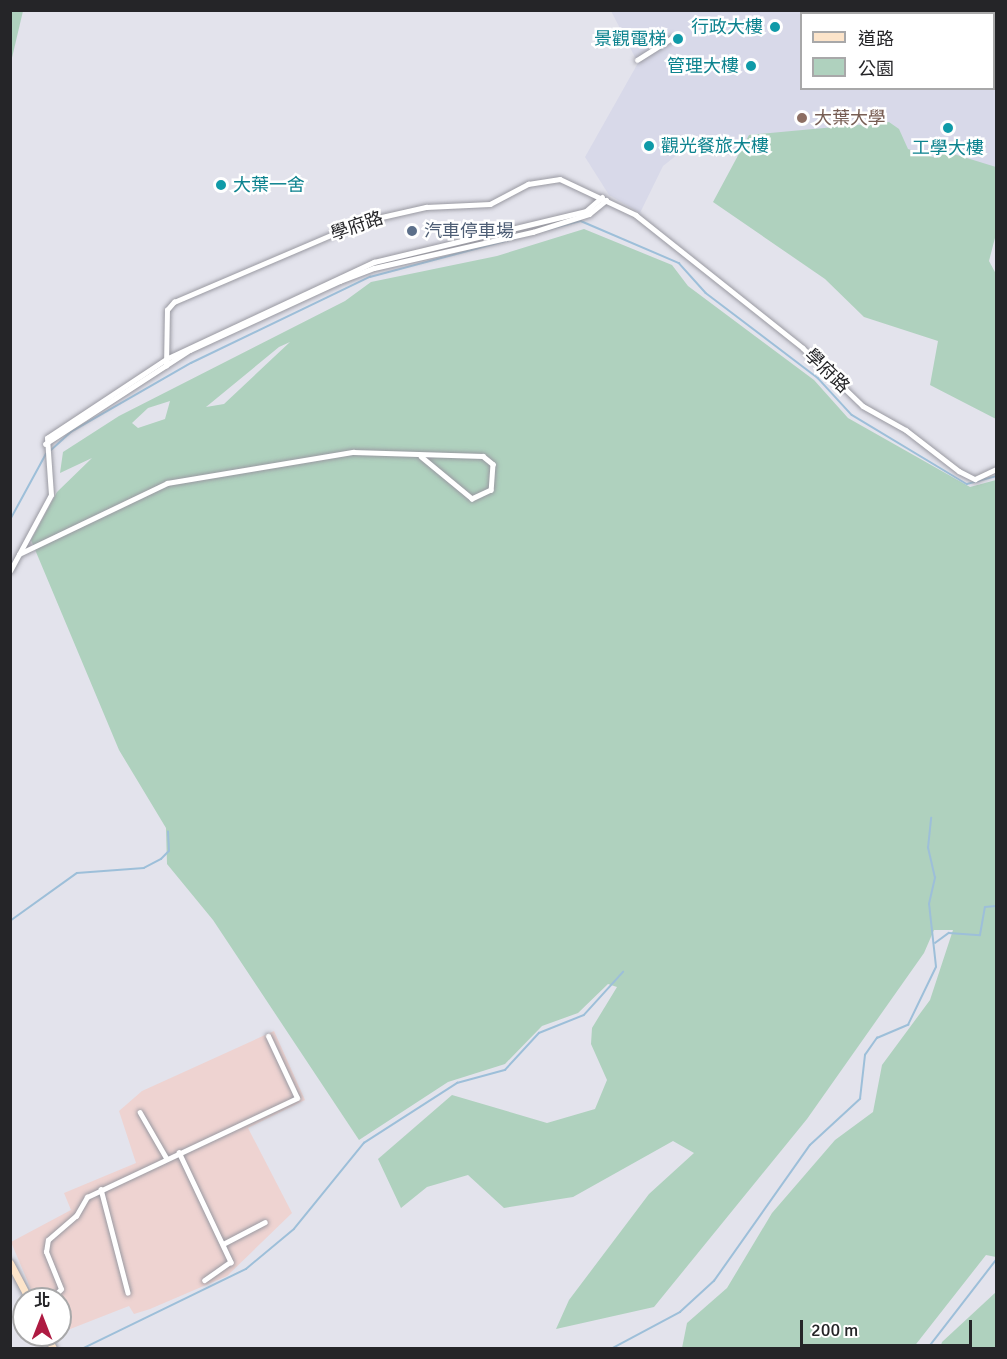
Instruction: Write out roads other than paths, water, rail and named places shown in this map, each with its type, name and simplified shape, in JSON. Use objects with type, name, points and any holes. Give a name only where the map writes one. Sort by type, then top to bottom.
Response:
[{"type":"main road","points":[[10,1263],[23,1287]]},
{"type":"street","points":[[637,60],[672,38]]},
{"type":"street","name":"學府路","points":[[166,366],[168,358],[167,310],[174,303],[364,221],[426,207],[490,204],[542,180],[560,179],[636,215],[803,348],[863,406],[906,430],[968,477],[975,479],[996,470]]},
{"type":"street","points":[[10,571],[51,495],[45,444],[54,430],[168,358],[374,262],[586,211],[604,199]]},
{"type":"street","points":[[45,444],[166,366],[374,268],[533,232],[589,214],[604,199]]},
{"type":"street","points":[[19,554],[176,481],[254,473],[353,452],[421,457],[490,458],[491,490],[472,500],[421,457]]},
{"type":"street","points":[[60,1287],[46,1252],[50,1234],[101,1190],[297,1098],[268,1036]]},
{"type":"street","points":[[141,1112],[166,1158]]},
{"type":"street","points":[[179,1152],[224,1244],[230,1266],[205,1280]]},
{"type":"street","points":[[101,1190],[128,1293]]},
{"type":"street","points":[[224,1244],[265,1222]]},
{"type":"waterway","points":[[50,451],[71,432],[191,363],[370,277],[581,221],[679,263],[706,293],[818,378],[852,415],[967,484],[996,476]]},
{"type":"waterway","points":[[10,520],[46,454]]},
{"type":"waterway","points":[[613,1348],[680,1312],[714,1281],[810,1145],[860,1099],[865,1055],[877,1038],[908,1025],[936,967],[929,904],[935,878],[928,848],[931,818]]},
{"type":"waterway","points":[[10,921],[77,873],[144,868],[161,859],[169,851],[168,832]]},
{"type":"waterway","points":[[935,943],[949,933],[980,935],[985,907],[996,906]]},
{"type":"waterway","points":[[84,1348],[246,1269],[294,1229],[364,1143],[457,1083],[505,1070],[539,1033],[584,1015],[623,972]]},
{"type":"waterway","points":[[928,1348],[996,1260]]},
{"type":"place","name":"行政大樓","points":[[775,27]]},
{"type":"place","name":"景觀電梯","points":[[678,39]]},
{"type":"place","name":"管理大樓","points":[[751,66]]},
{"type":"place","name":"大葉大學","points":[[802,118]]},
{"type":"place","name":"工學大樓","points":[[948,128]]},
{"type":"place","name":"觀光餐旅大樓","points":[[649,146]]},
{"type":"place","name":"大葉一舍","points":[[221,185]]},
{"type":"place","name":"汽車停車場","points":[[412,231]]}]
